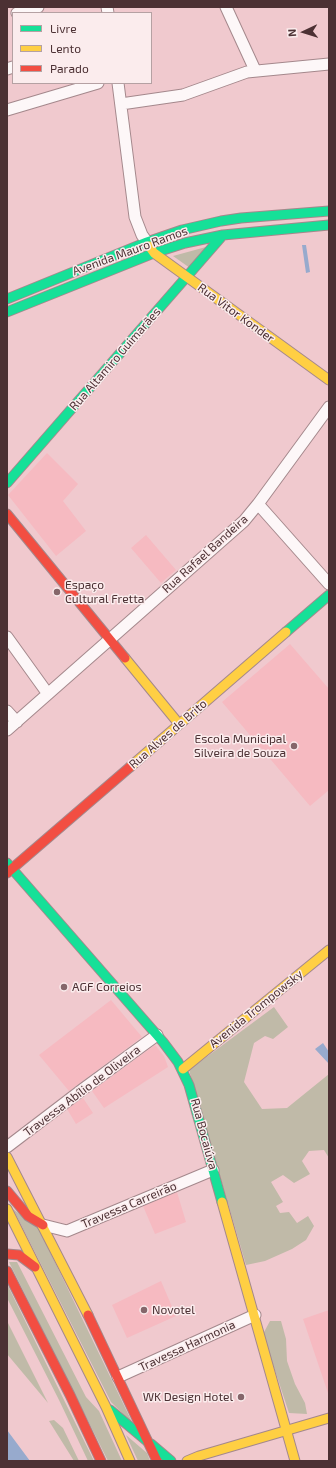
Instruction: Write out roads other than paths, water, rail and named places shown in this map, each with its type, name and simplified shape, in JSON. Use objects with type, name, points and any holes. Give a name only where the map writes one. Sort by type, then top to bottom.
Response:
[{"type":"main road","name":"Avenida Mauro Ramos","points":[[7,299],[147,242],[182,230],[221,221],[329,211]]},
{"type":"main road","name":"Avenida Mauro Ramos","points":[[7,312],[154,253],[191,242],[223,235],[329,225]]},
{"type":"main road","name":"Rua Altamiro Guimarães","points":[[7,482],[223,235]]},
{"type":"main road","name":"Rua Vitor Konder","points":[[147,242],[154,253],[329,380]]},
{"type":"main road","points":[[7,514],[179,724]]},
{"type":"main road","name":"Rua Alves de Brito","points":[[9,868],[329,595]]},
{"type":"main road","name":"Rua Bocaiúva","points":[[9,868],[157,1035],[174,1055],[183,1069],[192,1094],[295,1461]]},
{"type":"main road","name":"Avenida Trompowsky","points":[[183,1069],[329,950]]},
{"type":"main road","points":[[7,1157],[43,1225],[118,1377],[157,1461]]},
{"type":"main road","points":[[7,1191],[28,1216],[43,1225]]},
{"type":"main road","points":[[7,1210],[106,1407],[130,1461]]},
{"type":"main road","points":[[7,1254],[14,1253],[20,1255],[37,1268]]},
{"type":"main road","points":[[7,1271],[70,1395],[100,1461]]},
{"type":"main road","points":[[106,1407],[172,1461]]},
{"type":"main road","points":[[187,1461],[329,1418]]},
{"type":"street","points":[[20,12],[38,7]]},
{"type":"street","points":[[226,7],[255,70]]},
{"type":"street","points":[[121,104],[183,95],[239,74],[255,70],[329,64]]},
{"type":"street","points":[[7,110],[95,84]]},
{"type":"street","points":[[118,84],[135,217],[142,235],[147,242]]},
{"type":"street","name":"Rua Rafael Bandeira","points":[[7,730],[244,521],[329,407]]},
{"type":"street","points":[[258,504],[329,584]]},
{"type":"street","points":[[7,638],[48,694]]},
{"type":"street","points":[[7,711],[17,722]]},
{"type":"street","name":"Travessa Abílio de Oliveira","points":[[7,1147],[157,1035]]},
{"type":"street","name":"Travessa Carreirão","points":[[43,1225],[67,1231],[213,1170]]},
{"type":"street","name":"Travessa Harmonia","points":[[118,1377],[255,1315]]},
{"type":"water","points":[[302,245],[306,245],[310,272],[306,273]]},
{"type":"water","points":[[323,1043],[329,1052],[329,1064],[315,1049]]},
{"type":"water","points":[[7,1430],[30,1461],[7,1461]]},
{"type":"place","name":"Espaço Cultural Fretta","points":[[57,592]]},
{"type":"place","name":"Escola Municipal Silveira de Souza","points":[[294,746]]},
{"type":"place","name":"AGF Correios","points":[[64,987]]},
{"type":"place","name":"Novotel","points":[[144,1310]]},
{"type":"place","name":"WK Design Hotel","points":[[241,1397]]}]
